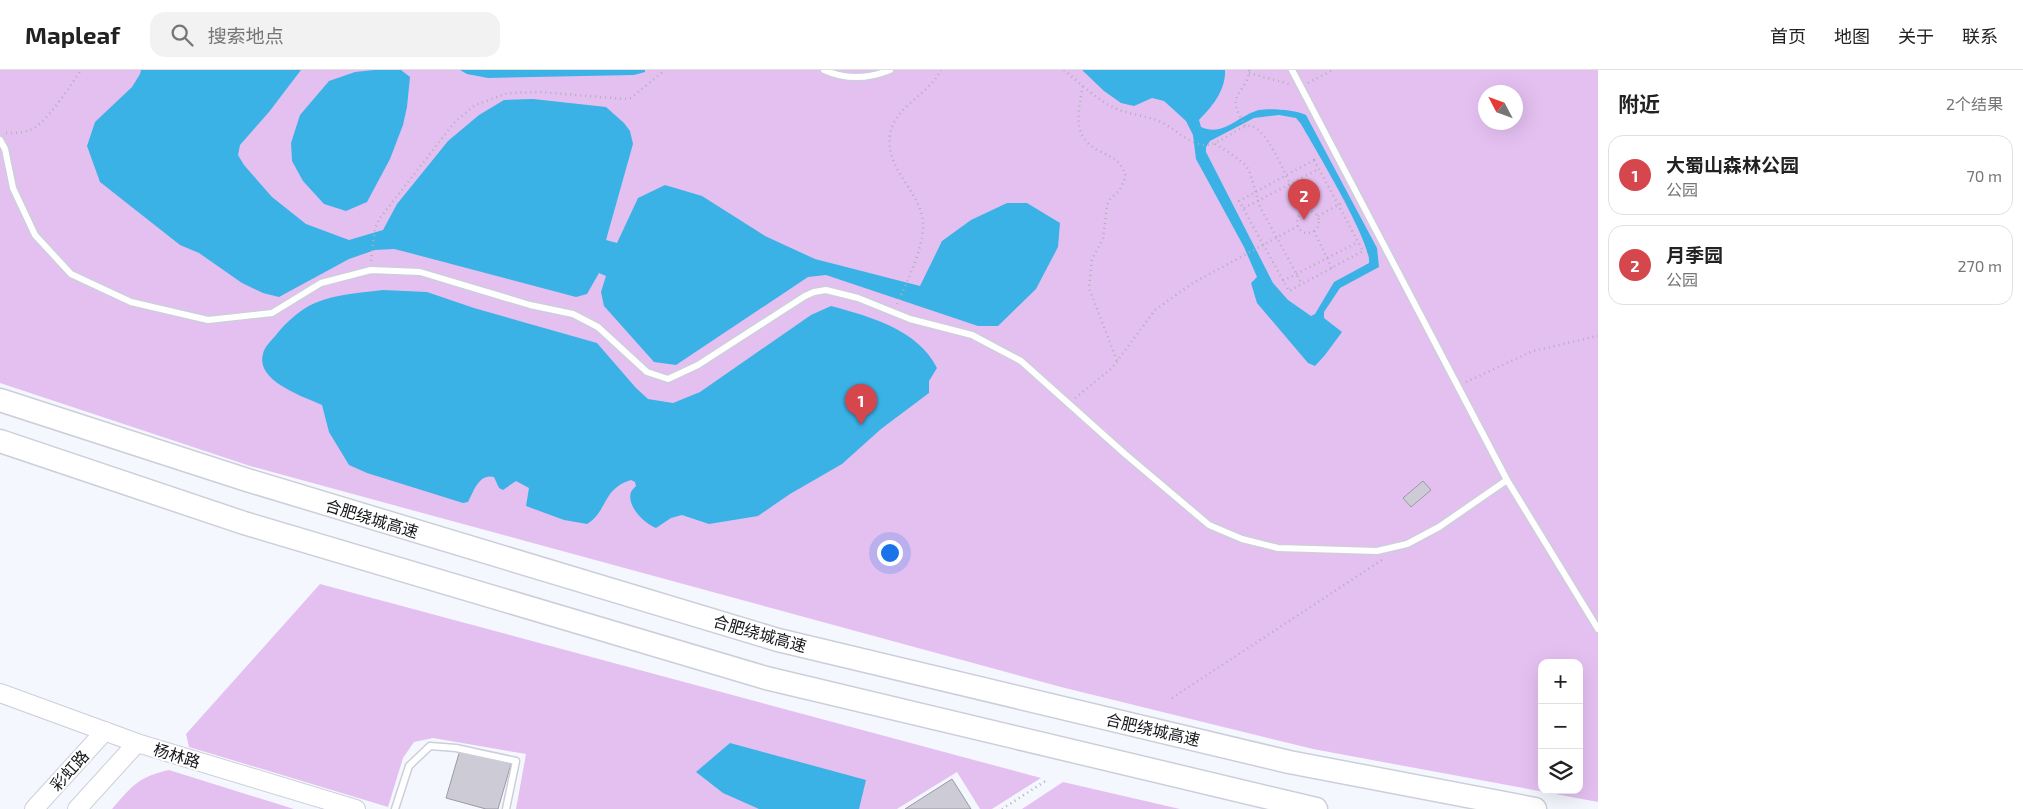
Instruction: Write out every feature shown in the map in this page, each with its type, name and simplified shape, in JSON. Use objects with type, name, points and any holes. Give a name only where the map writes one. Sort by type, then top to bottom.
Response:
[{"type":"highway","name":"合肥绕城高速","points":[[0,400],[247,480],[778,640],[1289,762],[1535,809]]},
{"type":"highway","points":[[0,441],[244,523],[766,678],[1316,809]]},
{"type":"street","name":"杨林路","points":[[0,693],[137,742],[356,809]]},
{"type":"street","name":"彩虹路","points":[[34,809],[105,731]]},
{"type":"street","name":"彩虹路","points":[[77,809],[137,742]]},
{"type":"lane","points":[[824,70],[840,76],[863,78],[890,70]]},
{"type":"lane","points":[[1292,70],[1507,480],[1598,629]]},
{"type":"lane","points":[[0,140],[5,149],[13,188],[35,235],[71,274],[132,302],[208,320],[272,312],[321,283],[370,270],[420,272],[530,305],[573,314],[598,327],[647,372],[665,379],[672,378],[698,365],[805,296],[826,290],[858,298],[910,319],[972,335],[1021,361],[1125,454],[1209,524],[1242,539],[1278,548],[1377,551],[1407,544],[1439,527],[1507,480]]},
{"type":"lane","points":[[396,809],[409,766],[430,746],[456,748],[516,761],[506,809]]},
{"type":"path","points":[[0,132],[20,133],[34,128],[61,100],[82,70]]},
{"type":"path","points":[[370,270],[375,228],[380,218],[454,122],[475,105],[508,93],[540,92],[631,98],[665,70]]},
{"type":"path","points":[[894,312],[915,264],[923,218],[916,200],[899,173],[890,152],[890,136],[895,120],[930,85],[941,70]]},
{"type":"path","points":[[1064,70],[1083,86],[1117,109],[1134,115],[1147,116],[1202,145],[1214,144],[1221,146],[1244,164],[1249,170],[1258,201],[1302,284]]},
{"type":"path","points":[[1245,126],[1236,106],[1236,101],[1247,83],[1249,71],[1301,87],[1333,70]]},
{"type":"path","points":[[1083,86],[1078,112],[1080,131],[1086,142],[1116,159],[1126,176],[1120,190],[1111,198],[1108,205],[1103,239],[1092,259],[1088,277],[1088,288],[1117,361]]},
{"type":"path","points":[[1214,144],[1245,126],[1252,125],[1260,130],[1269,142],[1302,212]]},
{"type":"path","points":[[1314,160],[1319,169],[1363,251],[1289,291],[1239,201],[1314,160]]},
{"type":"path","points":[[1244,208],[1319,169]]},
{"type":"path","points":[[1318,216],[1342,203]]},
{"type":"path","points":[[1311,211],[1318,216],[1318,226],[1314,231],[1306,233],[1298,226],[1297,219],[1302,212],[1311,211]]},
{"type":"path","points":[[1068,403],[1094,384],[1117,361],[1155,310],[1193,283],[1298,226]]},
{"type":"path","points":[[1314,231],[1332,268]]},
{"type":"path","points":[[1283,281],[1358,242]]},
{"type":"path","points":[[1458,386],[1533,352],[1598,336]]},
{"type":"path","points":[[1172,698],[1383,560]]},
{"type":"path","points":[[1002,809],[1047,780]]},
{"type":"shaded area","points":[[0,70],[1598,70],[1598,802],[1555,794],[1583,794],[1583,659],[1538,659],[1538,791],[1313,749],[1061,687],[250,466],[0,383]]},
{"type":"shaded area","points":[[320,584],[1041,778],[992,809],[980,809],[957,772],[897,809],[516,809],[526,754],[433,738],[414,742],[403,758],[388,807],[189,747],[186,734]]},
{"type":"shaded area","points":[[169,770],[294,809],[112,809],[125,794],[143,779]]},
{"type":"shaded area","points":[[1063,782],[1180,809],[1022,809]]},
{"type":"water","points":[[141,70],[301,70],[269,112],[240,145],[238,155],[244,165],[272,197],[306,224],[349,240],[383,230],[397,204],[448,141],[479,115],[504,100],[533,99],[606,107],[630,131],[633,144],[606,240],[617,243],[638,198],[665,185],[702,196],[765,236],[815,259],[920,286],[942,241],[971,220],[1007,203],[1027,203],[1060,223],[1058,247],[1036,289],[998,326],[978,326],[826,275],[808,277],[676,365],[654,362],[604,306],[601,292],[606,276],[599,273],[587,294],[576,297],[394,249],[375,250],[349,259],[279,297],[263,293],[242,283],[199,253],[180,245],[100,182],[87,146],[95,122],[132,87]]},
{"type":"water","points":[[401,70],[410,77],[407,107],[403,125],[390,159],[367,202],[346,211],[324,204],[303,181],[292,161],[291,143],[300,115],[329,81],[355,72]]},
{"type":"water","points":[[460,70],[645,70],[645,72],[634,75],[488,78],[467,74]]},
{"type":"water","points":[[1082,70],[1225,70],[1221,91],[1209,110],[1199,120],[1201,127],[1209,129],[1224,128],[1259,110],[1283,110],[1306,115],[1377,248],[1379,267],[1340,288],[1324,312],[1324,318],[1342,332],[1315,366],[1308,363],[1257,303],[1251,283],[1257,277],[1244,247],[1196,159],[1193,135],[1186,121],[1164,101],[1152,98],[1134,106],[1121,103],[1104,91]],"holes":[[[1279,115],[1296,118],[1318,153],[1352,216],[1367,252],[1369,263],[1334,282],[1315,314],[1311,316],[1288,300],[1273,283],[1206,152],[1206,147],[1210,141],[1254,118]]]},
{"type":"water","points":[[383,290],[427,292],[474,308],[597,343],[648,399],[673,403],[700,392],[811,315],[831,306],[892,326],[918,343],[937,368],[929,381],[929,393],[881,429],[842,464],[790,494],[758,516],[709,524],[682,515],[671,518],[656,528],[642,519],[631,503],[631,492],[636,486],[635,482],[631,480],[622,484],[610,494],[599,513],[587,524],[564,520],[526,506],[529,488],[516,481],[503,490],[499,488],[494,477],[484,478],[478,484],[468,502],[463,503],[367,473],[349,465],[329,432],[322,405],[283,387],[266,372],[262,364],[265,349],[284,326],[299,313],[315,303],[331,298]]},
{"type":"water","points":[[730,743],[866,780],[859,809],[759,809],[723,793],[696,772]]},
{"type":"building","points":[[1423,481],[1431,490],[1411,507],[1403,498]]},
{"type":"building","points":[[460,750],[511,764],[498,809],[486,809],[446,798]]},
{"type":"building","points":[[952,779],[971,809],[905,809]]},
{"type":"place","name":"月季园","points":[[1304,220]]},
{"type":"place","name":"大蜀山森林公园","points":[[861,425]]}]
